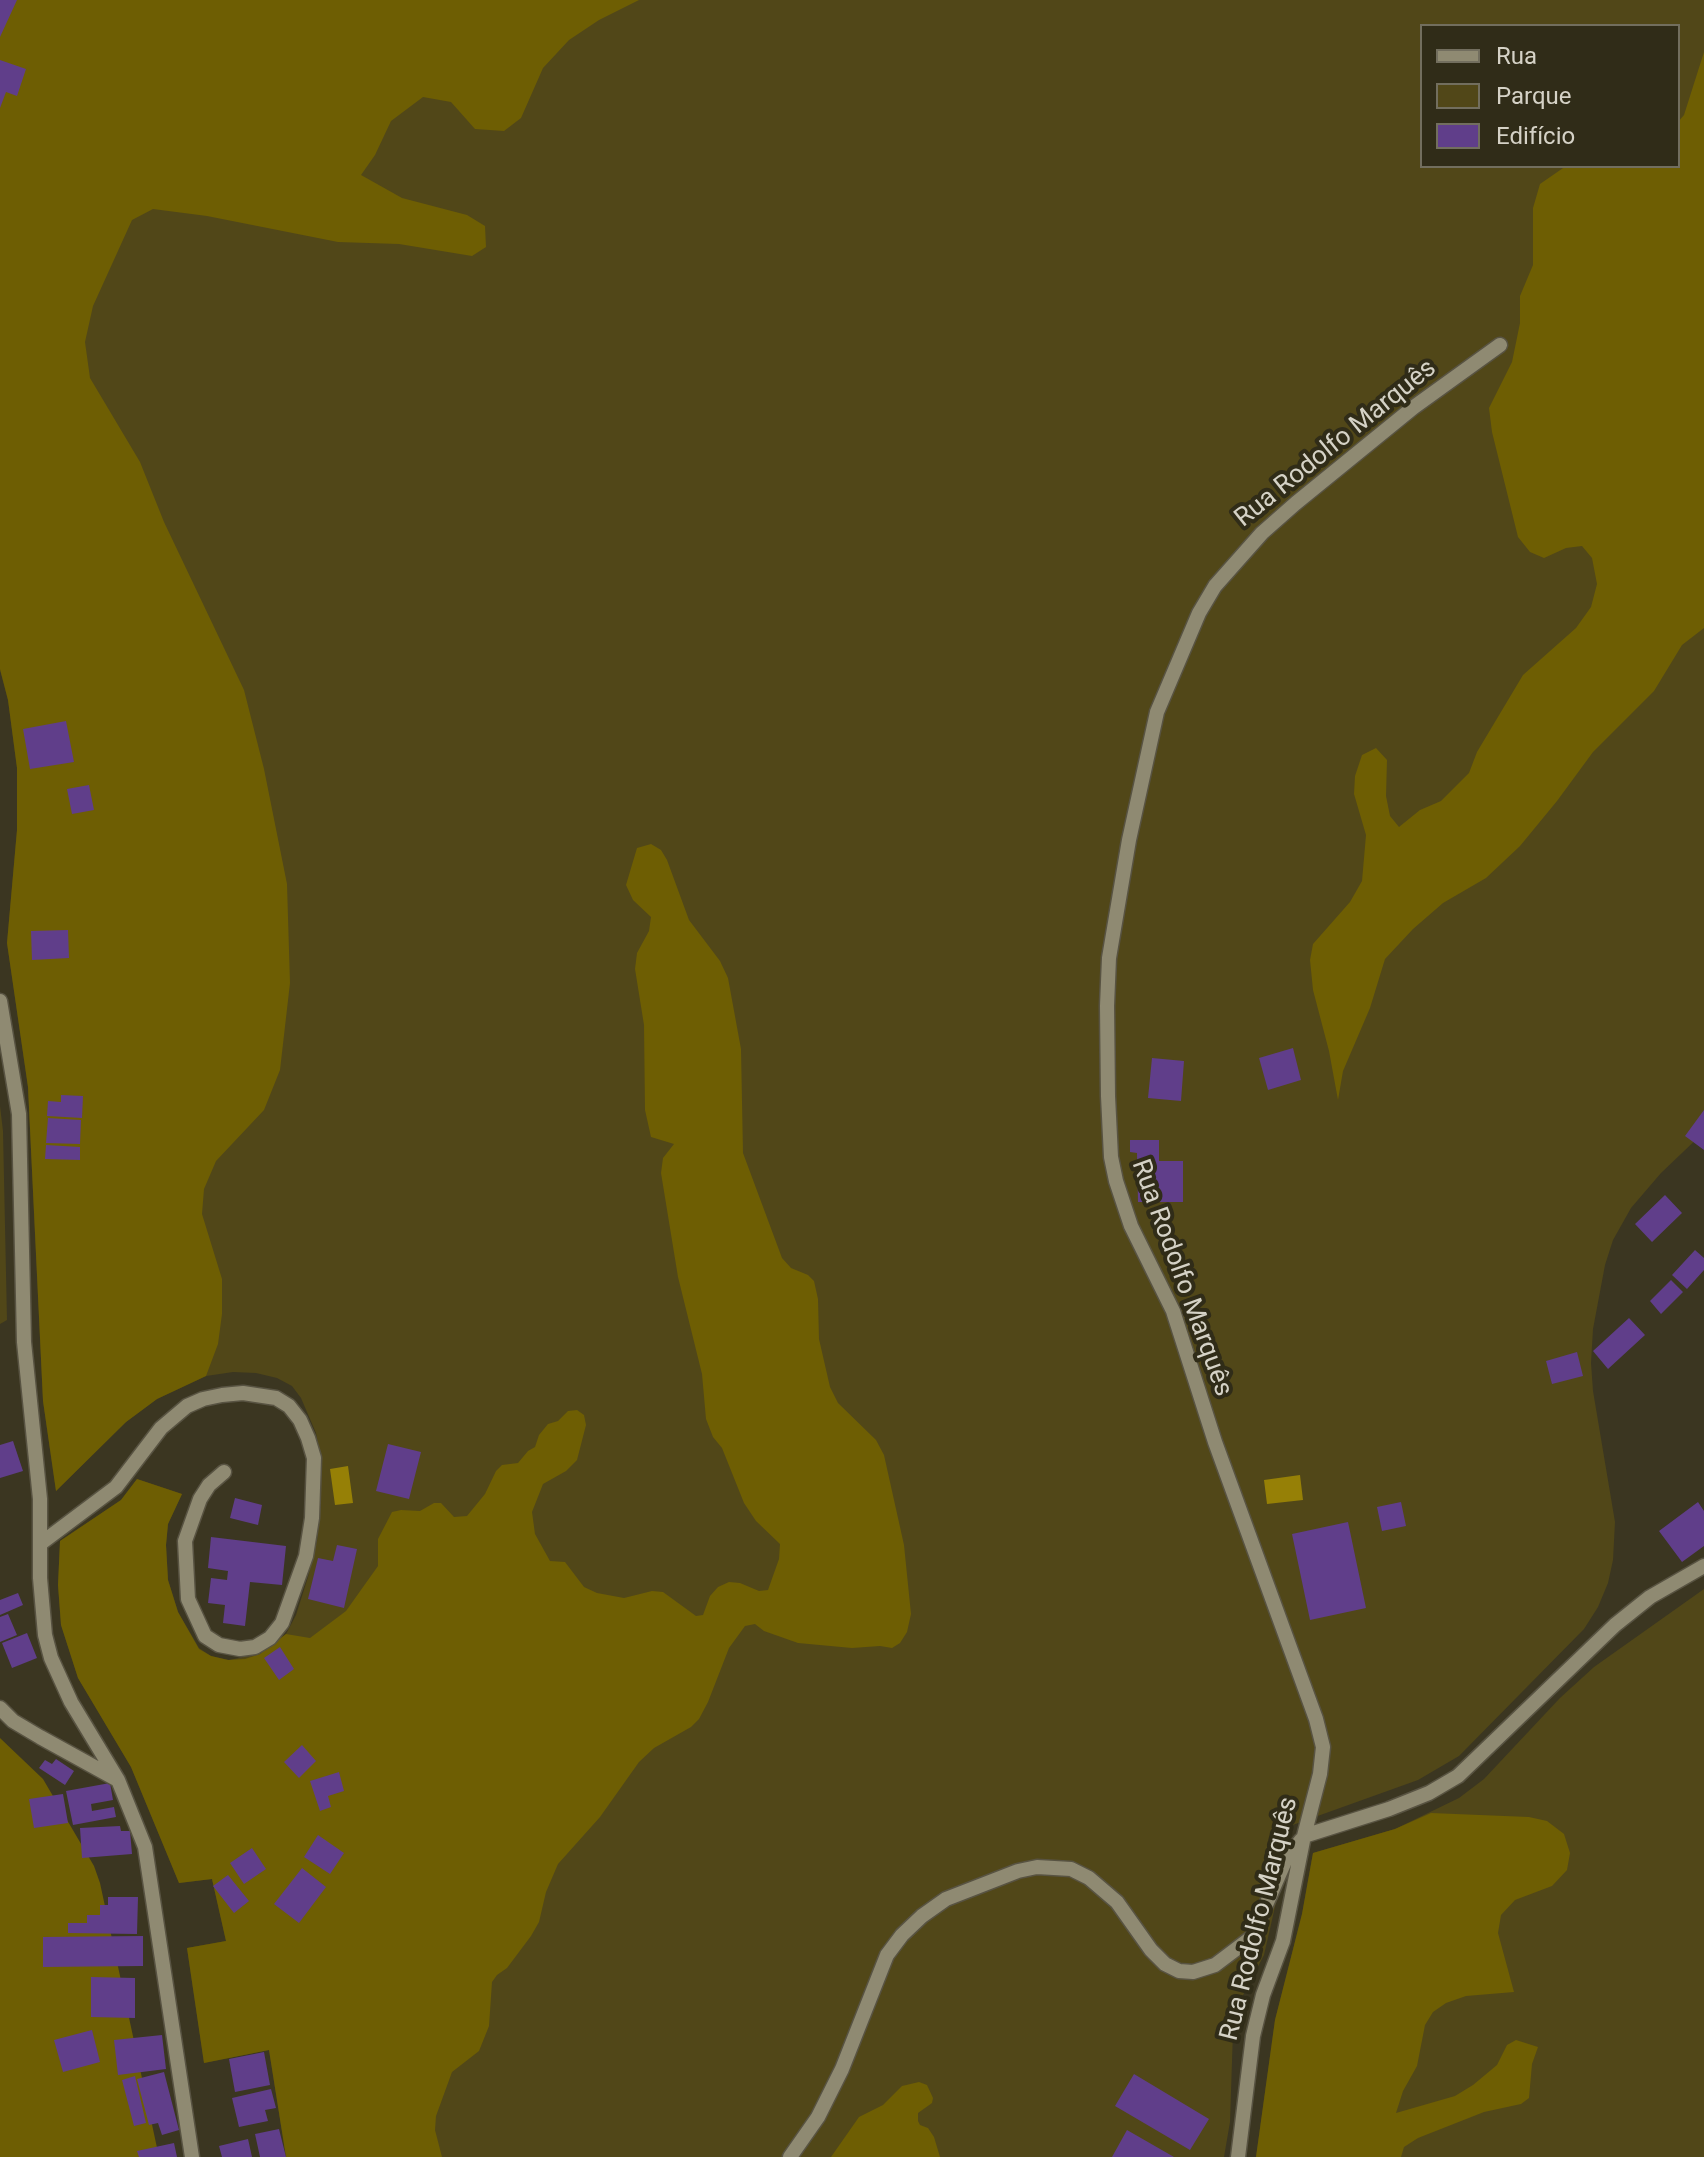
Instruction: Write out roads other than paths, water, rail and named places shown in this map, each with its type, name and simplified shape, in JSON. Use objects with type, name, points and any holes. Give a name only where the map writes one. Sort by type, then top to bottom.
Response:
[{"type":"street","name":"Rua Rodolfo Marquês","points":[[1238,2157],[1253,2036],[1263,1995],[1283,1941],[1323,1747],[1316,1719],[1215,1442],[1173,1311],[1131,1226],[1116,1181],[1111,1157],[1108,1096],[1109,958],[1129,840],[1157,712],[1199,613],[1215,586],[1262,533],[1296,503],[1414,407],[1500,345]]},
{"type":"street","points":[[0,1001],[19,1114],[24,1342],[40,1499],[42,1609],[51,1658],[71,1702],[118,1780],[145,1847],[192,2157]]},
{"type":"street","points":[[40,1544],[116,1487],[161,1428],[187,1406],[203,1399],[232,1394],[259,1394],[276,1398],[295,1413],[308,1438],[314,1458],[312,1518],[306,1556],[282,1623],[270,1638],[255,1647],[240,1649],[219,1645],[205,1636],[188,1599],[185,1541],[200,1499],[209,1485],[224,1472]]},
{"type":"street","points":[[790,2157],[818,2117],[842,2069],[887,1955],[922,1916],[946,1899],[1018,1871],[1037,1867],[1071,1869],[1089,1878],[1117,1902],[1151,1950],[1165,1964],[1179,1971],[1193,1972],[1215,1965],[1252,1937],[1286,1859],[1304,1836],[1389,1809],[1429,1793],[1458,1776],[1615,1625],[1650,1597],[1704,1566]]},
{"type":"street","points":[[0,1708],[13,1721],[118,1780]]}]
